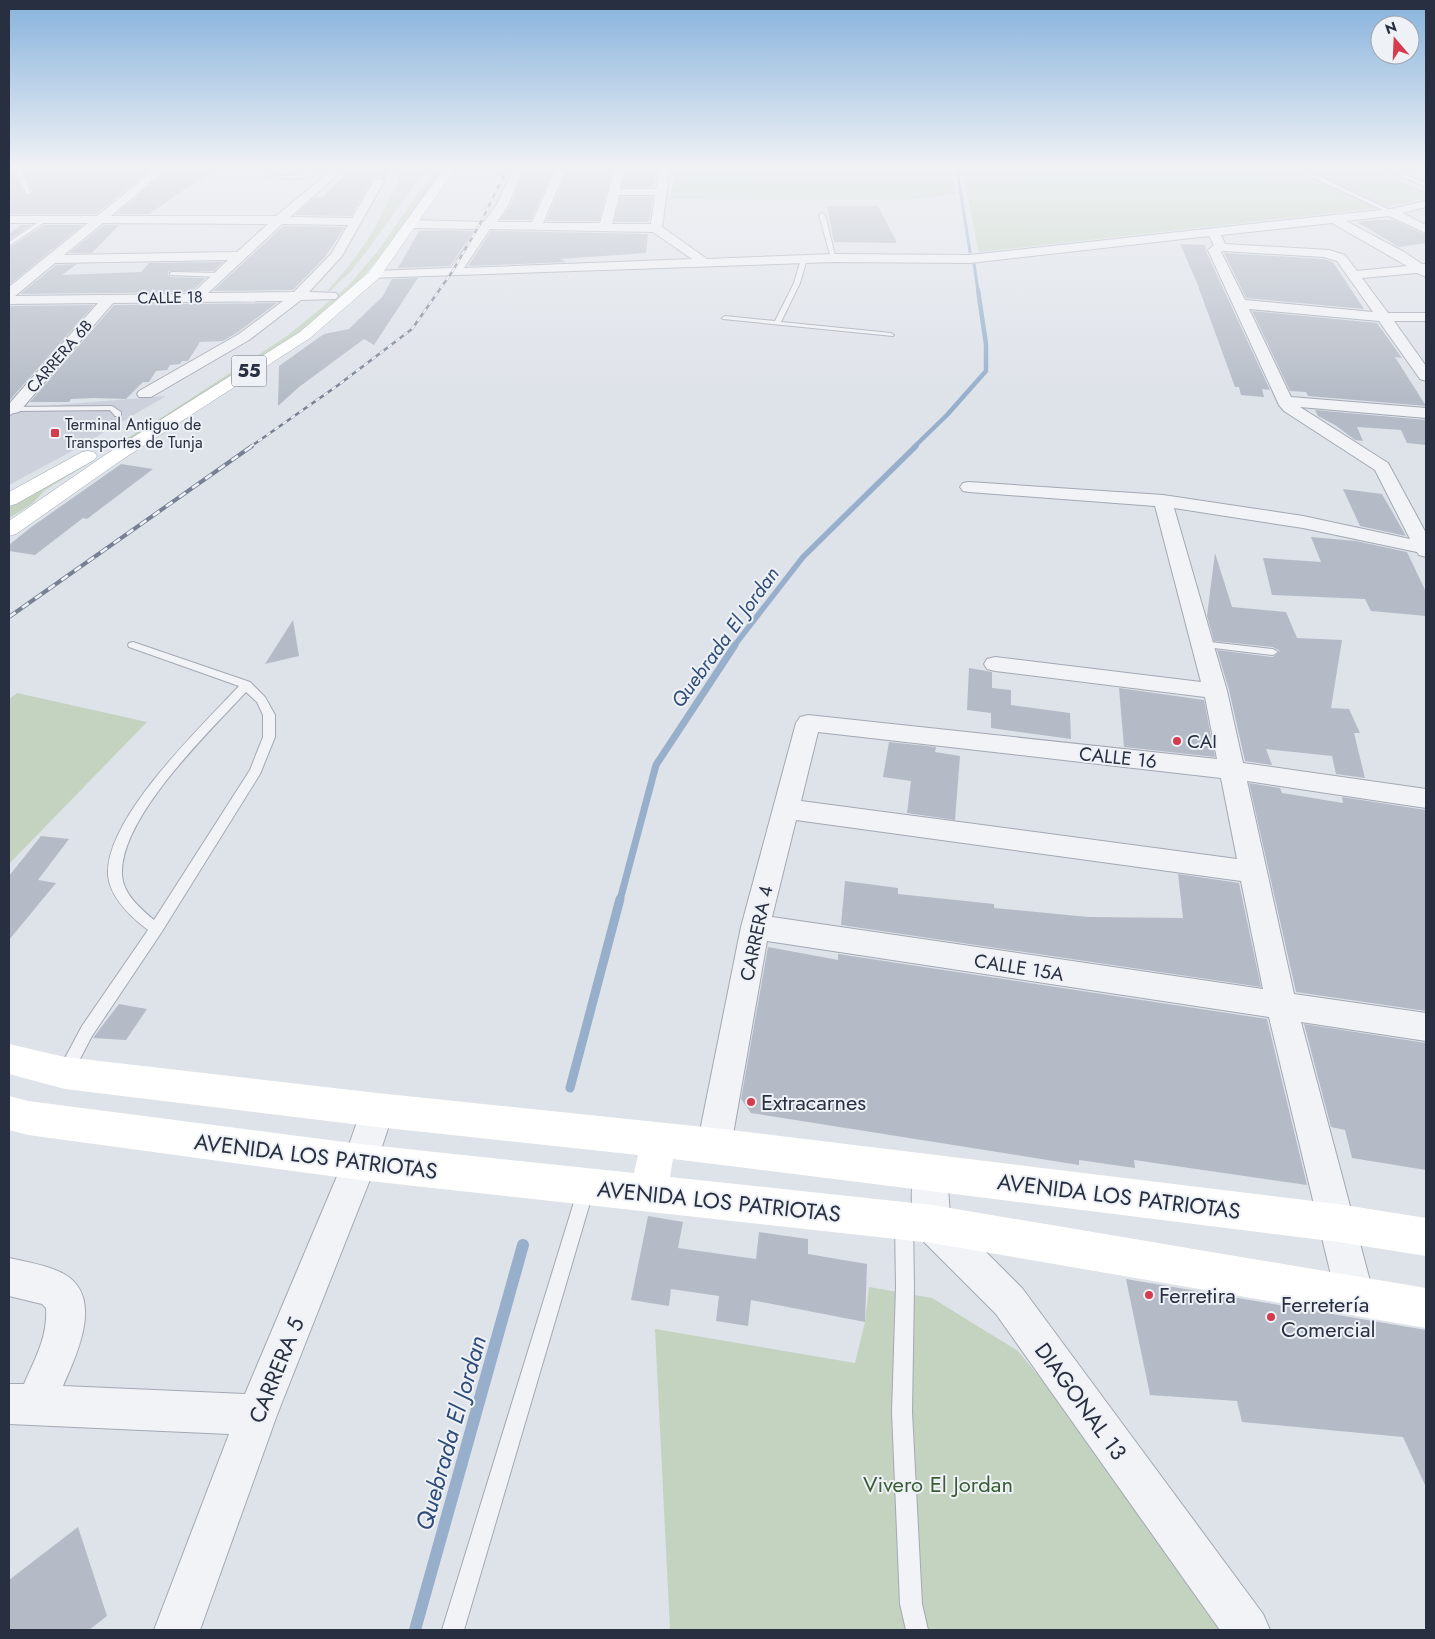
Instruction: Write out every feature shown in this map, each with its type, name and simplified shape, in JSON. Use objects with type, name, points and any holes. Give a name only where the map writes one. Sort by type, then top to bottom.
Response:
[{"type":"main road","name":"55","points":[[9,530],[114,457],[305,335],[374,275],[396,245]]},
{"type":"main road","name":"55","points":[[9,500],[95,452],[286,331],[337,289]]},
{"type":"main road","points":[[95,452],[114,457]]},
{"type":"main road","name":"AVENIDA LOS PATRIOTAS","points":[[9,1059],[65,1073],[377,1110],[714,1146],[1338,1223],[1426,1237]]},
{"type":"main road","name":"AVENIDA LOS PATRIOTAS","points":[[9,1113],[37,1120],[360,1162],[918,1222],[1426,1308]]},
{"type":"main road","points":[[648,1194],[659,1140]]},
{"type":"street","points":[[9,294],[70,245]]},
{"type":"street","points":[[196,297],[251,245]]},
{"type":"street","points":[[145,394],[244,337],[298,296],[336,256],[343,245]]},
{"type":"street","points":[[456,272],[473,245]]},
{"type":"street","points":[[680,245],[705,263]]},
{"type":"street","points":[[374,275],[834,258],[970,259],[1092,245]]},
{"type":"street","points":[[1383,245],[1424,270]]},
{"type":"street","points":[[1425,373],[1341,258],[1334,254],[1221,247],[1214,250],[1290,408],[1382,467],[1426,549]]},
{"type":"street","points":[[53,259],[240,256]]},
{"type":"street","points":[[1355,275],[1424,270]]},
{"type":"street","name":"CALLE 18","points":[[9,300],[298,296],[337,289]]},
{"type":"street","name":"CARRERA 6B","points":[[10,410],[110,298]]},
{"type":"street","points":[[1240,304],[1383,316],[1426,317]]},
{"type":"street","points":[[1286,401],[1426,413]]},
{"type":"street","points":[[970,486],[1163,501],[1303,522],[1426,549]]},
{"type":"street","points":[[1163,501],[1215,691],[1282,1007],[1355,1296]]},
{"type":"street","points":[[995,664],[1215,691]]},
{"type":"street","name":"CALLE 16","points":[[808,723],[1231,770],[1426,798]]},
{"type":"street","name":"CARRERA 4","points":[[714,1146],[755,927],[808,723]]},
{"type":"street","points":[[786,809],[1253,872]]},
{"type":"street","name":"CALLE 15A","points":[[755,927],[1426,1027]]},
{"type":"street","name":"CARRERA 5","points":[[177,1630],[257,1415],[360,1162],[377,1110]]},
{"type":"street","points":[[918,1222],[930,1173]]},
{"type":"street","name":"DIAGONAL 13","points":[[918,1222],[1009,1301],[1247,1630]]},
{"type":"street","points":[[9,1277],[52,1288],[64,1299],[66,1321],[62,1343],[22,1405]]},
{"type":"street","points":[[22,1405],[257,1415]]},
{"type":"lane","points":[[831,245],[834,258]]},
{"type":"lane","points":[[776,324],[797,283],[804,259]]},
{"type":"lane","points":[[172,274],[220,275]]},
{"type":"lane","points":[[724,318],[891,334]]},
{"type":"lane","points":[[10,410],[112,408],[118,414]]},
{"type":"lane","points":[[1201,644],[1273,652]]},
{"type":"lane","points":[[65,1073],[87,1031],[156,929],[256,771],[269,737],[269,715],[261,700],[246,686],[133,645]]},
{"type":"lane","points":[[156,929],[130,908],[121,892],[115,876],[117,854],[133,818],[159,781],[246,686]]},
{"type":"lane","points":[[453,1630],[587,1187]]},
{"type":"lane","points":[[916,1630],[911,1604],[902,1412],[905,1287],[918,1222]]},
{"type":"shaded area","name":"Terminal Antiguo de Transportes de Tunja","points":[[166,396],[72,451],[9,485],[9,409]]},
{"type":"green space","points":[[364,245],[371,245],[352,270],[330,291],[327,291]]},
{"type":"green space","points":[[382,245],[389,245],[354,287],[294,337],[118,450],[117,445],[119,443],[287,336],[348,286]]},
{"type":"green space","points":[[978,245],[1038,245],[979,252]]},
{"type":"green space","points":[[91,460],[91,462],[45,490],[32,504],[9,518],[9,505]]},
{"type":"green space","points":[[17,693],[147,722],[9,864],[9,699]]},
{"type":"green space","name":"Vivero El Jordan","points":[[869,1287],[932,1298],[1018,1351],[1247,1630],[670,1630],[655,1329],[855,1363],[865,1322]]},
{"type":"building","points":[[13,245],[58,245],[9,285],[9,248]]},
{"type":"building","points":[[78,245],[99,245],[92,253],[69,253]]},
{"type":"building","points":[[262,245],[333,245],[325,257],[293,290],[213,291]]},
{"type":"building","points":[[411,245],[464,245],[450,266],[398,268]]},
{"type":"building","points":[[481,245],[647,245],[646,253],[560,259],[567,262],[468,266]]},
{"type":"building","points":[[1181,245],[1205,245],[1270,390],[1262,389],[1264,397],[1241,395],[1239,387],[1235,387],[1197,283]]},
{"type":"building","points":[[1224,253],[1324,259],[1333,262],[1364,309],[1246,298]]},
{"type":"building","points":[[223,262],[214,271],[169,271],[168,275],[170,277],[206,278],[191,292],[20,294],[56,265],[77,264],[62,275],[141,272],[149,263]]},
{"type":"building","points":[[418,278],[374,345],[364,339],[299,387],[278,406],[279,366],[324,334],[349,329],[383,296],[392,279]]},
{"type":"building","points":[[277,303],[223,341],[200,342],[188,361],[170,365],[167,370],[156,371],[149,382],[143,382],[126,399],[94,398],[71,399],[69,402],[30,402],[114,305]]},
{"type":"building","points":[[94,305],[9,401],[9,306]]},
{"type":"building","points":[[1252,311],[1377,323],[1402,358],[1395,357],[1426,406],[1308,396],[1306,392],[1290,391]]},
{"type":"building","points":[[1315,410],[1426,420],[1426,445],[1407,443],[1401,430],[1357,427],[1363,441],[1355,440],[1335,425],[1318,416]]},
{"type":"building","points":[[121,464],[153,469],[87,519],[83,518],[35,555],[9,551],[9,545],[30,528]]},
{"type":"building","points":[[1343,489],[1382,494],[1406,536],[1360,526]]},
{"type":"building","points":[[1311,537],[1356,541],[1407,552],[1426,592],[1426,616],[1371,611],[1365,599],[1272,595],[1263,558],[1321,562]]},
{"type":"building","points":[[1215,553],[1232,607],[1286,612],[1297,638],[1342,640],[1331,708],[1349,709],[1360,733],[1354,733],[1365,778],[1336,774],[1332,756],[1266,749],[1272,765],[1245,761],[1229,690],[1217,650],[1273,657],[1280,651],[1273,647],[1214,641],[1207,616]]},
{"type":"building","points":[[293,620],[299,656],[265,664]]},
{"type":"building","points":[[969,668],[992,672],[992,688],[1011,690],[1011,705],[1070,713],[1071,739],[991,728],[991,713],[967,710]]},
{"type":"building","points":[[1119,688],[1204,700],[1215,757],[1124,747]]},
{"type":"building","points":[[889,742],[936,747],[935,752],[960,756],[955,820],[907,813],[911,781],[883,777]]},
{"type":"building","points":[[1249,783],[1280,788],[1282,793],[1343,803],[1342,797],[1426,810],[1426,1011],[1296,992]]},
{"type":"building","points":[[41,836],[69,839],[38,880],[56,883],[9,940],[9,876]]},
{"type":"building","points":[[1178,874],[1239,883],[1261,987],[841,925],[845,881],[898,888],[898,894],[994,904],[994,908],[1088,917],[1183,918]]},
{"type":"building","points":[[768,947],[838,960],[838,954],[1267,1019],[1307,1185],[1134,1160],[1135,1168],[1079,1160],[1079,1165],[751,1113],[741,1099]]},
{"type":"building","points":[[119,1004],[147,1009],[126,1040],[93,1038]]},
{"type":"building","points":[[1304,1024],[1426,1043],[1426,1170],[1352,1158],[1345,1130],[1331,1127]]},
{"type":"building","points":[[648,1216],[683,1222],[678,1248],[756,1259],[759,1232],[808,1239],[808,1254],[867,1264],[865,1322],[751,1300],[748,1326],[716,1321],[719,1296],[671,1289],[669,1306],[631,1300]]},
{"type":"building","points":[[1126,1279],[1426,1330],[1426,1487],[1403,1437],[1242,1422],[1237,1401],[1150,1395]]},
{"type":"building","points":[[78,1527],[107,1616],[89,1630],[9,1630],[9,1580]]},
{"type":"waterway","name":"Quebrada El Jordan","points":[[969,245],[970,252]]},
{"type":"waterway","name":"Quebrada El Jordan","points":[[974,264],[978,291]]},
{"type":"waterway","name":"Quebrada El Jordan","points":[[914,447],[947,415],[986,371],[986,344],[978,290]]},
{"type":"waterway","name":"Quebrada El Jordan","points":[[734,646],[803,557],[916,446]]},
{"type":"waterway","name":"Quebrada El Jordan","points":[[620,900],[656,765],[735,645]]},
{"type":"waterway","name":"Quebrada El Jordan","points":[[570,1088],[620,899]]},
{"type":"waterway","name":"Quebrada El Jordan","points":[[415,1630],[523,1245]]},
{"type":"railway","points":[[250,447],[337,386],[412,329],[452,272],[467,245]]},
{"type":"railway","points":[[9,617],[252,446]]},
{"type":"place","name":"Terminal Antiguo de Transportes de Tunja","points":[[55,433]]},
{"type":"place","name":"CAI","points":[[1177,741]]},
{"type":"place","name":"Extracarnes","points":[[751,1102]]},
{"type":"place","name":"Ferretira","points":[[1149,1295]]},
{"type":"place","name":"Ferretería Comercial","points":[[1271,1317]]}]
